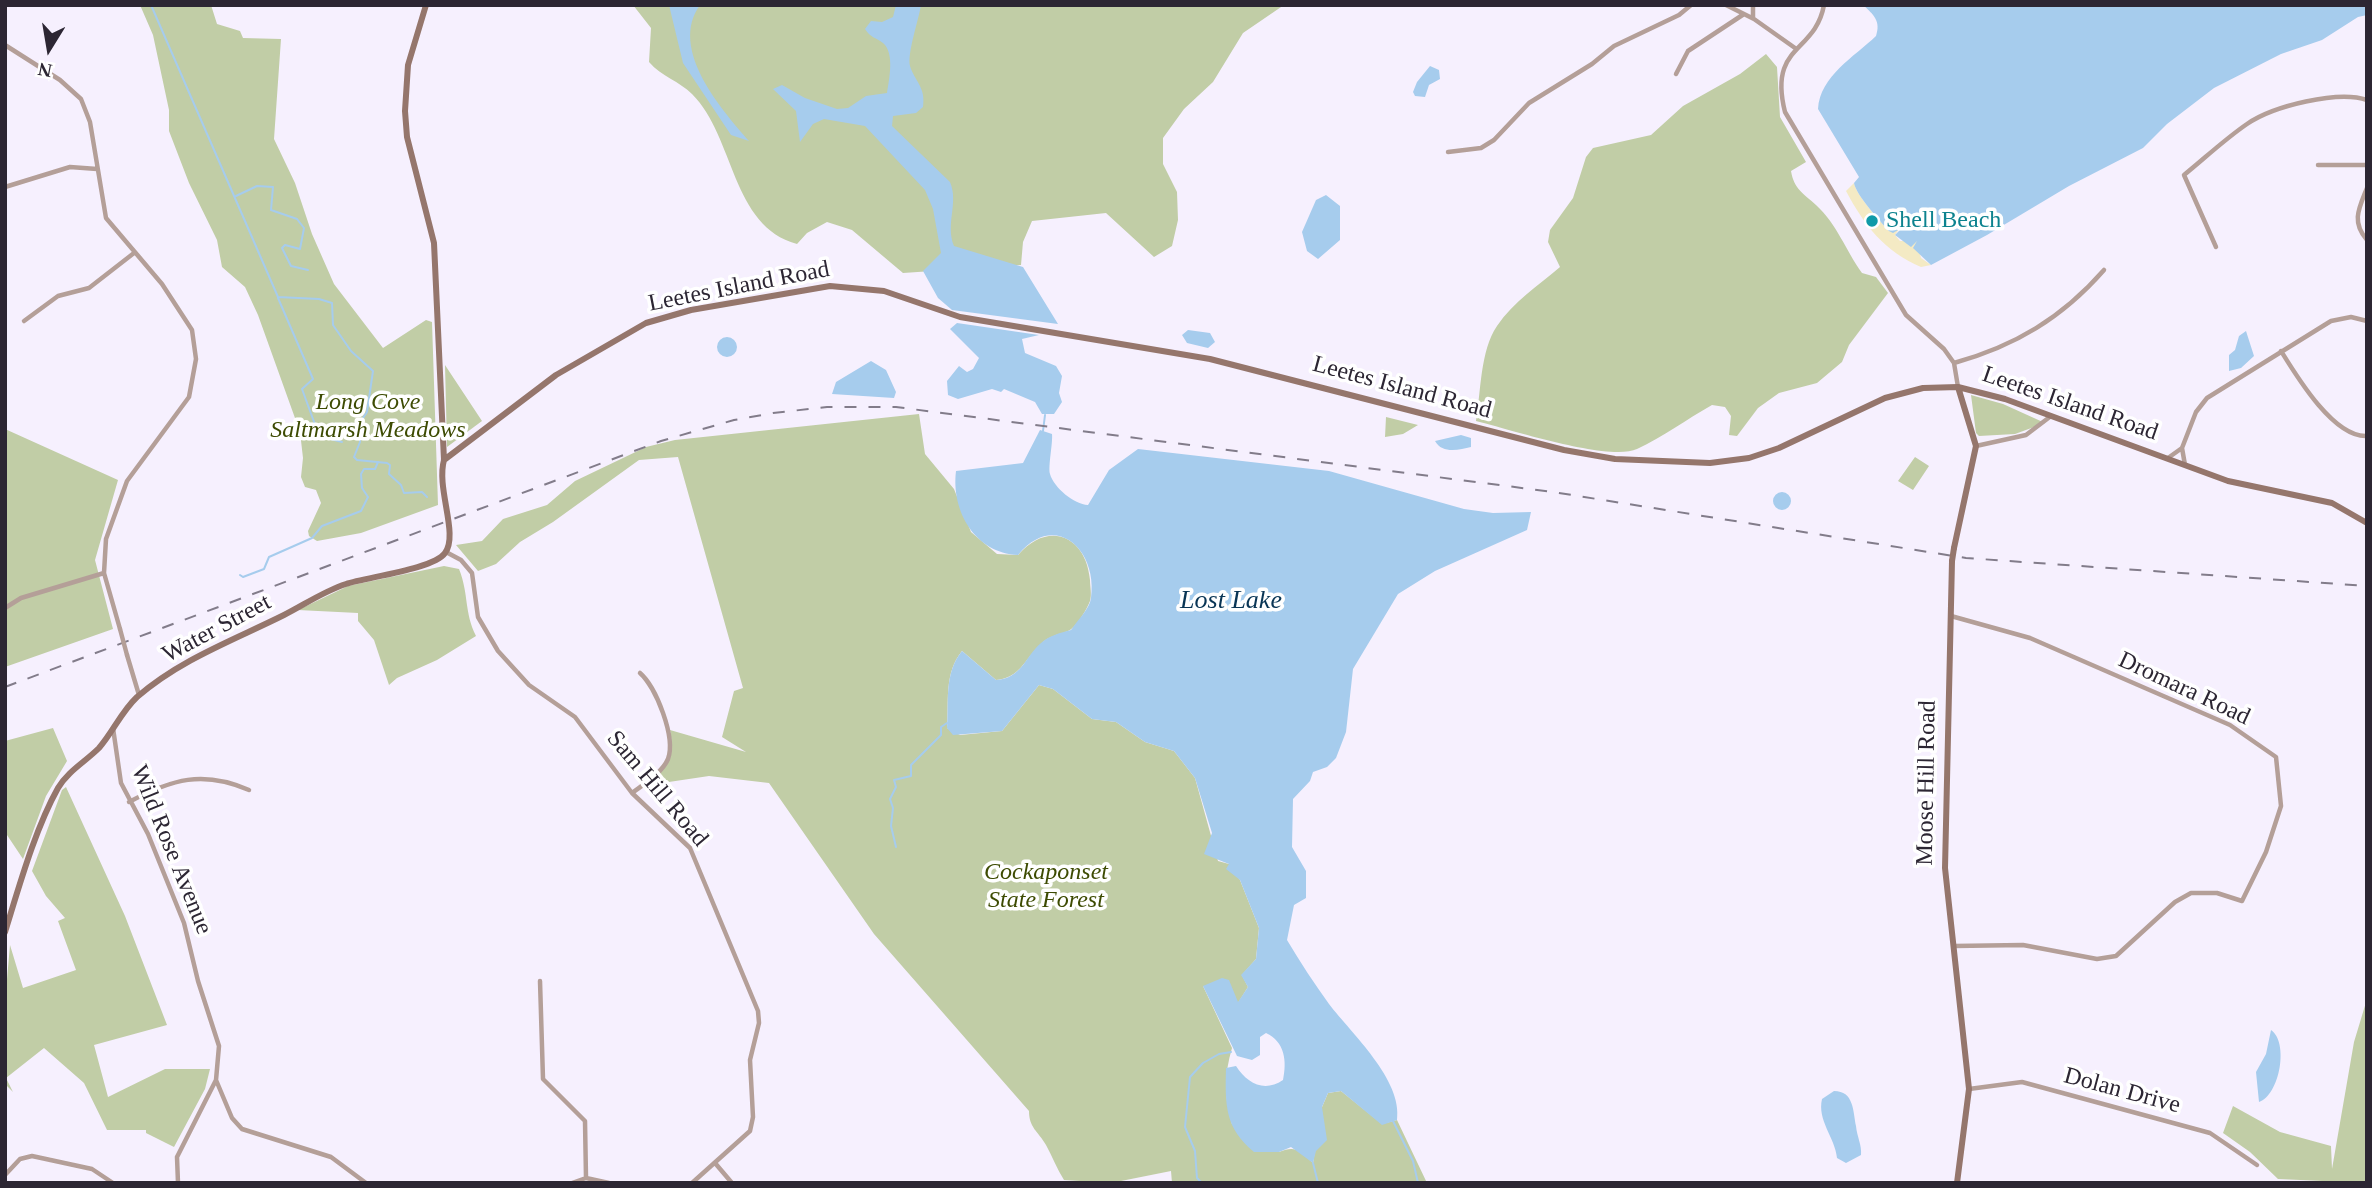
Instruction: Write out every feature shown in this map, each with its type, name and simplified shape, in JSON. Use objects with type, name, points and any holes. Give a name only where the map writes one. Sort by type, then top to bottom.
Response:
[{"type":"main road","points":[[425,5],[408,65],[405,111],[407,137],[433,243],[444,460],[443,500],[451,534],[446,552]]},
{"type":"main road","name":"Leetes Island Road","points":[[444,460],[556,375],[635,328],[678,313],[830,286],[884,291],[960,317],[1198,356],[1580,453],[1628,461],[1710,463],[1749,458],[1779,448],[1885,398],[1923,388],[1958,387],[1983,392],[2051,415],[2239,484],[2321,500],[2367,523]]},
{"type":"main road","name":"Moose Hill Road","points":[[1957,1183],[1969,1090],[1945,867],[1952,561],[1976,446],[1958,387]]},
{"type":"main road","name":"Water Street","points":[[5,932],[53,799],[65,778],[98,748],[139,696],[185,663],[343,585],[433,562],[446,552]]},
{"type":"street","points":[[1448,152],[1481,148],[1494,140],[1529,103],[1592,64],[1614,46],[1679,15],[1690,5]]},
{"type":"street","points":[[1726,5],[1754,19],[1795,48]]},
{"type":"street","points":[[1753,5],[1754,19]]},
{"type":"street","points":[[1824,5],[1821,20],[1806,40],[1795,48],[1781,75],[1785,111],[1906,315],[1944,349],[1954,363],[1958,387]]},
{"type":"street","points":[[1676,74],[1688,51],[1697,43],[1744,14]]},
{"type":"street","points":[[5,45],[60,80],[81,99],[90,122],[107,218],[162,284],[192,330],[194,379],[189,397],[145,454],[118,500],[106,539],[104,573],[139,696]]},
{"type":"street","points":[[2216,247],[2184,175],[2249,122],[2330,96],[2354,95],[2367,100]]},
{"type":"street","points":[[2318,164],[2367,165]]},
{"type":"street","points":[[5,187],[70,167],[97,169]]},
{"type":"street","points":[[2367,188],[2357,212],[2357,226],[2367,240]]},
{"type":"street","points":[[24,321],[58,296],[89,288],[134,253]]},
{"type":"street","points":[[1954,363],[2044,325],[2077,301],[2104,270]]},
{"type":"street","points":[[2185,465],[2182,448],[2196,412],[2207,398],[2335,320],[2351,317],[2367,321]]},
{"type":"street","points":[[2281,351],[2337,425],[2353,436],[2367,436]]},
{"type":"street","points":[[1976,446],[2026,435],[2044,424],[2051,415]]},
{"type":"street","points":[[2168,458],[2182,448]]},
{"type":"street","name":"Sam Hill Road","points":[[446,552],[464,562],[472,573],[478,617],[492,644],[529,685],[575,717],[632,793],[690,848],[759,1015],[750,1060],[752,1126],[747,1136],[692,1183]]},
{"type":"street","points":[[5,608],[21,598],[104,573]]},
{"type":"street","name":"Dromara Road","points":[[1951,616],[2031,638],[2230,725],[2276,757],[2281,806],[2266,852],[2242,901],[2217,893],[2191,893],[2175,902],[2116,956],[2097,959],[2023,945],[1954,947]]},
{"type":"street","points":[[632,793],[652,778],[668,759],[670,741],[652,683],[640,673]]},
{"type":"street","name":"Wild Rose Avenue","points":[[113,727],[119,776],[129,802],[148,834],[188,932],[198,981],[218,1041],[219,1063],[215,1080],[177,1157],[178,1183]]},
{"type":"street","points":[[129,802],[158,788],[193,778],[216,778],[249,790]]},
{"type":"street","points":[[540,981],[543,1079],[586,1121],[586,1178]]},
{"type":"street","points":[[215,1080],[232,1118],[242,1129],[331,1157],[366,1183]]},
{"type":"street","name":"Dolan Drive","points":[[1969,1090],[2022,1082],[2034,1085],[2210,1133],[2257,1165]]},
{"type":"street","points":[[5,1175],[20,1159],[32,1156],[92,1169],[113,1183]]},
{"type":"street","points":[[715,1163],[732,1183]]},
{"type":"street","points":[[572,1183],[586,1178],[608,1183]]},
{"type":"green space","name":"Long Cove Saltmarsh Meadows","points":[[140,5],[211,5],[217,24],[240,31],[243,38],[281,39],[274,139],[295,183],[312,234],[334,284],[383,348],[426,320],[432,322],[438,505],[361,533],[317,541],[309,536],[308,531],[321,503],[316,490],[305,487],[301,477],[303,458],[300,432],[258,315],[245,287],[222,267],[217,240],[189,183],[169,131],[169,110],[153,35]]},
{"type":"green space","points":[[633,5],[1284,5],[1243,33],[1213,82],[1184,109],[1163,138],[1163,164],[1177,192],[1178,220],[1172,246],[1154,257],[1106,213],[1032,221],[1023,242],[1021,265],[903,273],[852,230],[827,222],[807,233],[797,244],[775,234],[759,219],[746,200],[706,112],[692,94],[649,62],[651,28]]},
{"type":"green space","points":[[1766,54],[1777,67],[1780,117],[1806,162],[1791,171],[1794,182],[1830,221],[1862,273],[1876,277],[1888,293],[1849,345],[1842,362],[1817,383],[1779,393],[1758,408],[1737,436],[1729,435],[1731,416],[1725,407],[1712,405],[1647,444],[1623,452],[1582,448],[1476,421],[1484,359],[1491,336],[1511,309],[1560,267],[1548,242],[1550,230],[1573,198],[1586,157],[1593,148],[1651,135],[1683,106],[1740,74]]},
{"type":"green space","name":"Long Cove Saltmarsh Meadows","points":[[445,365],[482,421],[447,447]]},
{"type":"green space","points":[[1971,395],[2003,404],[2045,423],[2015,434],[1979,436],[1976,433]]},
{"type":"green space","name":"Cockaponset State Forest","points":[[919,414],[925,454],[954,489],[971,532],[997,554],[1018,555],[1041,538],[1064,538],[1081,552],[1090,580],[1090,601],[1078,622],[1068,631],[1043,642],[1011,676],[996,680],[962,651],[950,678],[947,728],[960,735],[1002,731],[1039,685],[1053,689],[1092,719],[1116,722],[1145,742],[1174,751],[1195,778],[1218,861],[1229,864],[1240,880],[1259,928],[1256,959],[1242,975],[1248,987],[1238,1003],[1203,986],[1232,1048],[1226,1086],[1232,1124],[1279,1152],[1298,1150],[1313,1163],[1322,1107],[1328,1093],[1341,1091],[1382,1124],[1397,1120],[1427,1183],[1172,1183],[1171,1171],[1111,1183],[1064,1180],[1046,1145],[1032,1126],[1029,1111],[874,934],[769,783],[709,776],[642,786],[662,768],[669,756],[670,730],[746,752],[722,737],[734,691],[743,688],[678,457],[639,460],[553,522],[520,542],[496,564],[478,571],[456,545],[482,541],[503,519],[547,505],[575,481],[646,447],[675,440]]},
{"type":"green space","points":[[1386,417],[1418,425],[1403,434],[1385,437]]},
{"type":"green space","points":[[5,429],[118,480],[95,560],[113,629],[5,667]]},
{"type":"green space","points":[[1915,457],[1929,466],[1913,490],[1898,481]]},
{"type":"green space","points":[[444,566],[459,569],[476,636],[437,660],[397,678],[389,685],[374,640],[358,621],[358,613],[298,610],[348,586]]},
{"type":"green space","points":[[53,728],[67,761],[46,796],[23,859],[5,832],[5,741]]},
{"type":"green space","points":[[66,787],[125,916],[167,1025],[94,1045],[108,1097],[165,1069],[210,1069],[205,1089],[174,1147],[146,1133],[146,1130],[107,1130],[84,1083],[44,1048],[6,1078],[13,1092],[5,1084],[5,1002],[10,945],[23,988],[76,970],[58,921],[65,918],[46,896],[32,871],[62,790]]},
{"type":"green space","points":[[2367,999],[2367,1183],[2278,1179],[2250,1152],[2223,1133],[2233,1106],[2280,1132],[2331,1146],[2332,1169],[2354,1042]]},
{"type":"sand","name":"Shell Beach","points":[[1854,183],[1864,201],[1889,231],[1901,226],[1895,235],[1900,241],[1917,241],[1921,258],[1931,265],[1921,267],[1908,261],[1877,236],[1846,191]]},
{"type":"water","points":[[669,5],[700,5],[692,22],[690,40],[694,59],[713,96],[749,141],[731,135],[683,63]]},
{"type":"water","points":[[896,5],[921,5],[910,66],[922,89],[924,100],[923,107],[916,113],[893,116],[892,126],[950,182],[954,246],[1023,267],[1058,324],[952,310],[938,298],[923,271],[941,253],[933,209],[925,190],[865,126],[824,119],[813,124],[800,142],[796,111],[773,89],[782,85],[805,98],[837,109],[848,108],[866,96],[887,93],[890,67],[887,47],[865,29],[871,21],[882,22],[893,17]]},
{"type":"water","points":[[1863,5],[2367,5],[2367,15],[2358,17],[2322,40],[2281,54],[2214,88],[2167,124],[2143,148],[2069,186],[1931,265],[1913,248],[1917,241],[1911,247],[1895,235],[1903,227],[1893,233],[1889,231],[1864,201],[1854,183],[1859,177],[1818,109],[1820,97],[1831,77],[1876,36],[1876,19]]},
{"type":"water","points":[[1430,66],[1439,70],[1440,79],[1429,85],[1425,97],[1415,96],[1413,92],[1417,82]]},
{"type":"water","points":[[1326,195],[1340,206],[1340,240],[1318,259],[1307,251],[1302,232],[1316,200]]},
{"type":"water","points":[[957,323],[1039,335],[1022,339],[1025,353],[1056,366],[1062,376],[1059,393],[1062,402],[1054,414],[1042,414],[1035,402],[1004,389],[1001,392],[992,389],[958,399],[948,395],[947,381],[959,366],[967,372],[973,369],[979,358],[950,329]]},
{"type":"water","points":[[1188,330],[1210,333],[1215,342],[1208,348],[1187,343],[1182,335]]},
{"type":"water","points":[[2246,331],[2254,356],[2241,368],[2229,371],[2229,355],[2235,350],[2239,336]]},
{"type":"water","points":[[727,337],[734,340],[737,347],[734,354],[727,357],[720,354],[717,347],[720,340]]},
{"type":"water","points":[[871,361],[886,370],[896,392],[894,398],[832,394],[836,382]]},
{"type":"water","name":"Lost Lake","points":[[1040,430],[1052,434],[1052,479],[1060,490],[1071,498],[1088,505],[1109,470],[1138,449],[1329,471],[1464,509],[1493,513],[1531,512],[1527,530],[1435,571],[1398,594],[1353,669],[1346,732],[1336,758],[1327,767],[1313,772],[1310,781],[1293,799],[1292,847],[1306,871],[1306,898],[1294,905],[1287,940],[1329,1004],[1384,1073],[1397,1105],[1397,1120],[1382,1125],[1341,1091],[1328,1093],[1322,1107],[1327,1140],[1316,1151],[1313,1163],[1291,1147],[1279,1152],[1254,1152],[1232,1125],[1227,1105],[1226,1068],[1236,1066],[1251,1081],[1269,1086],[1283,1080],[1284,1059],[1277,1041],[1266,1033],[1260,1037],[1260,1055],[1252,1060],[1237,1056],[1203,986],[1222,978],[1229,980],[1238,1002],[1248,987],[1241,975],[1256,959],[1259,928],[1240,880],[1226,869],[1229,864],[1204,854],[1212,833],[1195,778],[1174,751],[1145,742],[1116,722],[1092,719],[1053,689],[1039,685],[1002,731],[953,735],[947,728],[950,678],[962,651],[996,680],[1005,678],[1017,671],[1044,640],[1071,630],[1090,602],[1091,581],[1088,565],[1081,551],[1071,542],[1059,536],[1046,536],[1032,542],[1018,555],[1003,552],[989,547],[978,538],[962,515],[955,486],[956,471],[1023,463]]},
{"type":"water","points":[[1461,435],[1471,438],[1471,447],[1446,449],[1435,441]]},
{"type":"water","points":[[1782,492],[1788,495],[1791,501],[1788,507],[1782,510],[1776,507],[1773,501],[1776,495]]},
{"type":"water","points":[[2271,1030],[2280,1045],[2280,1068],[2272,1089],[2259,1102],[2256,1072],[2266,1054]]},
{"type":"water","points":[[1834,1091],[1849,1098],[1861,1148],[1861,1155],[1846,1163],[1837,1158],[1822,1115],[1822,1099]]},
{"type":"waterway","points":[[151,5],[278,297],[319,299],[332,303],[333,325],[351,351],[373,371],[367,412],[359,424],[360,442],[354,457],[357,460],[387,463],[390,465],[389,474],[401,485],[404,493],[422,492],[427,497]]},
{"type":"waterway","points":[[236,196],[257,186],[273,187],[271,210],[297,219],[304,228],[300,249],[285,245],[282,248],[291,266],[308,270]]},
{"type":"waterway","points":[[278,298],[313,379],[302,389],[317,430],[327,438],[342,442]]},
{"type":"waterway","points":[[1043,431],[1045,415]]},
{"type":"waterway","points":[[240,575],[243,577],[264,569],[269,557],[312,538],[322,526],[361,511],[368,497],[362,488],[361,474],[364,469],[375,469],[378,462]]},
{"type":"waterway","points":[[896,847],[891,826],[893,808],[890,799],[896,787],[894,780],[911,776],[911,765],[941,735],[941,727],[947,723]]},
{"type":"waterway","points":[[1202,1183],[1197,1178],[1195,1151],[1185,1127],[1190,1077],[1203,1063],[1219,1054],[1231,1052]]},
{"type":"waterway","points":[[1393,1121],[1413,1161],[1418,1183]]},
{"type":"waterway","points":[[1313,1163],[1318,1183]]},
{"type":"railway","points":[[5,687],[661,441],[734,420],[827,407],[896,407],[1553,492],[1966,558],[2367,586]]},
{"type":"place","name":"Shell Beach","points":[[1872,221]]}]
